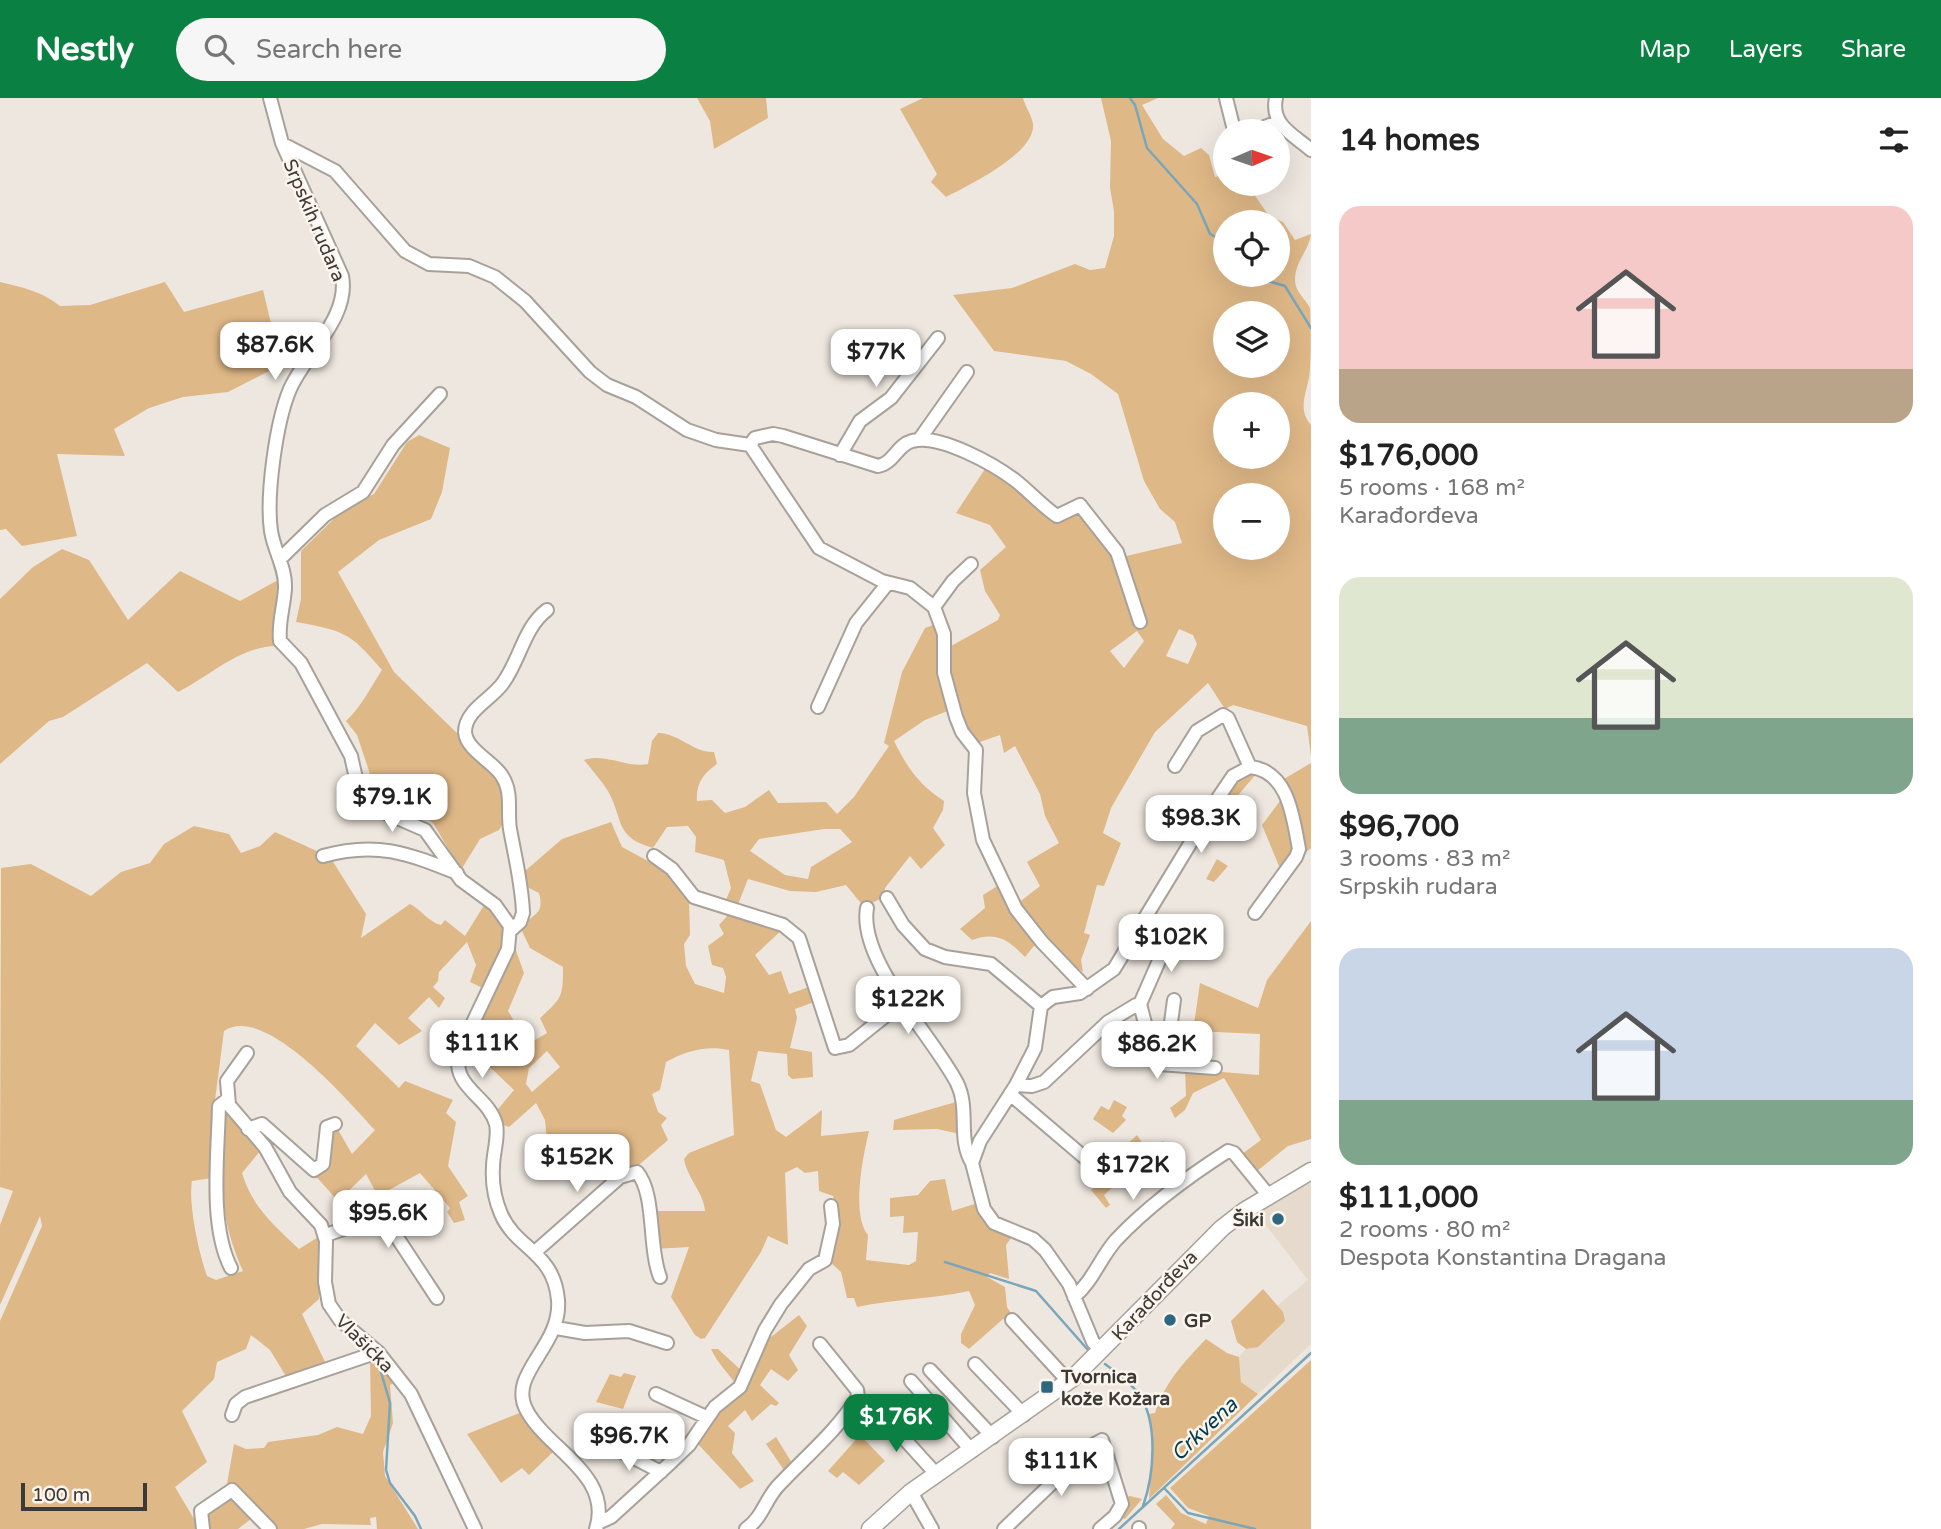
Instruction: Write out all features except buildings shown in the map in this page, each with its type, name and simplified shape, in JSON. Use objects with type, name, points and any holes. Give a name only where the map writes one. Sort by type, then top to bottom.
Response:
[{"type":"main road","name":"Karađorđeva","points":[[870,1529],[911,1492],[993,1437],[1068,1381],[1102,1351],[1201,1246],[1244,1211],[1311,1171]]},
{"type":"street","name":"Srpskih rudara","points":[[270,98],[282,143],[342,276],[345,289],[340,308],[292,385],[275,439],[272,533],[285,589],[278,626],[280,641],[301,663],[351,756],[360,796],[367,805],[425,830],[466,885],[499,909],[510,930]]},
{"type":"street","points":[[1226,98],[1231,119]]},
{"type":"street","points":[[1276,98],[1277,119]]},
{"type":"street","points":[[1290,132],[1311,150]]},
{"type":"street","points":[[282,143],[335,171],[405,251],[429,264],[469,266],[495,278],[526,301],[590,372],[607,385],[636,397],[687,430],[716,440],[750,445],[819,548],[888,583],[910,588],[934,607],[944,634],[944,673],[956,717],[962,732],[976,750],[974,793],[984,840],[1016,909],[1042,942],[1087,989]]},
{"type":"street","points":[[840,455],[860,421],[891,398],[937,338]]},
{"type":"street","points":[[919,440],[924,429],[967,372]]},
{"type":"street","points":[[280,559],[325,515],[363,492],[393,445],[440,394]]},
{"type":"street","points":[[750,445],[755,438],[773,434],[882,465],[903,446],[919,440],[953,448],[1000,469],[1058,516],[1080,505],[1117,552],[1140,622]]},
{"type":"street","points":[[934,607],[953,581],[971,564]]},
{"type":"street","points":[[818,707],[856,623],[888,583]]},
{"type":"street","points":[[547,610],[533,624],[507,678],[476,708],[465,730],[467,741],[499,772],[509,793],[509,823],[515,847],[523,913],[520,922],[510,930],[508,949],[457,1060],[463,1082],[496,1125],[493,1175],[501,1213],[512,1232],[536,1251],[556,1286],[556,1328],[521,1385],[520,1396],[533,1420],[587,1476],[597,1504],[597,1526]]},
{"type":"street","points":[[1175,766],[1197,731],[1223,715],[1228,718],[1250,766],[1273,777],[1285,790],[1299,849],[1255,913]]},
{"type":"street","points":[[971,1163],[980,1141],[1013,1090],[1037,1044],[1041,1006],[1053,997],[1072,995],[1087,989],[1109,974],[1122,959],[1178,859],[1216,801],[1233,776],[1250,766]]},
{"type":"street","points":[[323,856],[348,849],[371,848],[405,852],[457,873]]},
{"type":"street","points":[[654,856],[672,869],[694,897],[783,925],[799,938],[835,1048],[849,1045],[904,1001]]},
{"type":"street","points":[[887,898],[903,925],[925,949],[945,957],[990,964],[1041,1006]]},
{"type":"street","points":[[867,908],[866,925],[871,950],[960,1090],[964,1146],[987,1215],[999,1226],[1024,1235],[1041,1246],[1059,1268],[1093,1342],[1102,1351]]},
{"type":"street","points":[[1013,1090],[1044,1082],[1108,1022],[1140,1004],[1172,931]]},
{"type":"street","points":[[1147,1031],[1170,1030],[1174,1000]]},
{"type":"street","points":[[1140,1004],[1154,1059],[1159,1064],[1215,1068]]},
{"type":"street","points":[[247,1054],[227,1081],[228,1100],[232,1111],[265,1147],[286,1187],[318,1221],[326,1235],[367,1221],[385,1219],[437,1298]]},
{"type":"street","points":[[1013,1090],[1085,1158]]},
{"type":"street","points":[[228,1100],[219,1106],[218,1195],[223,1247],[231,1268]]},
{"type":"street","points":[[248,1129],[262,1124],[314,1170],[323,1164],[327,1127],[335,1124]]},
{"type":"street","points":[[1074,1297],[1086,1286],[1106,1254],[1124,1233],[1202,1168],[1228,1151],[1234,1153],[1269,1196]]},
{"type":"street","points":[[536,1251],[620,1177],[637,1172],[645,1186],[654,1262],[660,1277]]},
{"type":"street","points":[[597,1526],[611,1517],[689,1445],[706,1417],[740,1387],[765,1330],[781,1304],[809,1269],[825,1260],[833,1224],[831,1206]]},
{"type":"street","name":"Vlašićka","points":[[326,1235],[325,1291],[329,1304],[340,1320],[378,1352],[403,1381],[424,1416],[475,1529]]},
{"type":"street","points":[[1012,1320],[1068,1381]]},
{"type":"street","points":[[556,1328],[585,1333],[629,1331],[667,1343]]},
{"type":"street","points":[[746,1529],[758,1519],[778,1486],[810,1456],[858,1397],[857,1390],[820,1344]]},
{"type":"street","points":[[232,1415],[236,1404],[245,1397],[378,1352]]},
{"type":"street","points":[[975,1364],[1024,1415]]},
{"type":"street","points":[[930,1370],[993,1437]]},
{"type":"street","points":[[911,1381],[972,1451]]},
{"type":"street","points":[[656,1394],[706,1417]]},
{"type":"street","points":[[879,1410],[937,1475]]},
{"type":"street","points":[[1004,1529],[1091,1446],[1102,1440],[1122,1504],[1115,1516],[1100,1529]]},
{"type":"street","points":[[611,1446],[661,1472]]},
{"type":"street","points":[[203,1529],[201,1511],[232,1490],[271,1529]]},
{"type":"street","points":[[911,1492],[932,1529]]},
{"type":"shaded area","points":[[697,98],[766,98],[768,118],[714,149],[710,121]]},
{"type":"shaded area","points":[[923,98],[1023,98],[1033,124],[1031,135],[1013,157],[946,197],[931,182],[937,174],[900,109]]},
{"type":"shaded area","points":[[1101,98],[1158,98],[1142,105],[1163,139],[1184,156],[1201,148],[1209,155],[1213,170],[1213,196],[1255,196],[1265,210],[1213,210],[1213,287],[1290,287],[1290,232],[1295,240],[1311,234],[1297,267],[1295,284],[1310,308],[1310,368],[1304,411],[1311,425],[1311,756],[1307,726],[1233,705],[1225,709],[1208,683],[1155,732],[1111,808],[1103,833],[1121,843],[1104,886],[1097,885],[1084,933],[1090,935],[1081,960],[1083,972],[1062,957],[1017,904],[1040,886],[1027,862],[1059,843],[1045,816],[1040,794],[1015,746],[1004,753],[1000,735],[977,743],[961,722],[960,703],[949,670],[951,646],[998,620],[1000,615],[985,591],[980,570],[1006,547],[990,525],[956,513],[985,469],[1002,477],[1057,523],[1078,508],[1122,557],[1182,543],[1175,522],[1160,509],[1144,481],[1118,394],[1091,374],[1066,361],[994,351],[953,295],[1012,288],[1075,264],[1090,270],[1105,268],[1114,236],[1110,188],[1111,141]],"holes":[[[1179,629],[1193,635],[1197,644],[1188,664],[1166,656]],[[1137,631],[1144,641],[1124,668],[1110,651]]]},
{"type":"shaded area","points":[[0,282],[39,294],[60,306],[90,305],[165,282],[184,312],[263,290],[281,365],[228,392],[183,397],[149,408],[114,429],[125,456],[57,454],[77,536],[22,546],[6,529],[0,530]]},
{"type":"shaded area","points":[[419,435],[450,448],[442,492],[431,519],[379,540],[338,572],[394,672],[494,769],[505,793],[506,818],[499,830],[480,839],[461,870],[433,823],[418,811],[383,797],[373,783],[357,735],[346,721],[382,670],[362,648],[345,635],[296,622],[301,599],[301,551],[347,506],[374,494],[407,442]]},
{"type":"shaded area","points":[[62,549],[89,560],[128,620],[180,571],[240,601],[278,580],[273,636],[278,646],[264,647],[238,656],[178,692],[147,663],[63,717],[49,721],[0,764],[0,599],[33,567]]},
{"type":"shaded area","points":[[938,623],[950,710],[925,720],[894,741],[914,774],[944,801],[943,810],[933,828],[945,845],[921,869],[910,856],[885,888],[884,897],[864,907],[846,885],[816,892],[790,891],[748,879],[737,907],[725,902],[731,888],[724,860],[695,852],[696,837],[688,826],[667,827],[653,848],[632,839],[622,826],[608,791],[584,760],[600,758],[631,764],[648,764],[652,741],[658,733],[666,734],[700,750],[714,752],[717,764],[701,780],[697,801],[712,800],[725,813],[745,807],[769,790],[778,803],[826,802],[837,814],[854,797],[889,746],[884,743],[902,672],[925,628]],"holes":[[[840,829],[852,842],[811,867],[808,879],[785,875],[750,851],[759,839]]]},
{"type":"shaded area","points":[[1311,763],[1311,848],[1305,853],[1284,779]]},
{"type":"shaded area","points":[[1244,772],[1257,773],[1228,807],[1222,800]]},
{"type":"shaded area","points":[[1283,797],[1294,852],[1281,871],[1262,825]]},
{"type":"shaded area","points":[[611,822],[622,847],[672,874],[689,901],[690,935],[684,944],[686,966],[695,984],[724,993],[726,977],[723,968],[712,965],[708,946],[724,934],[719,925],[729,914],[783,929],[755,955],[769,975],[781,971],[789,994],[812,986],[817,1001],[795,1009],[797,1018],[790,1048],[812,1052],[813,1077],[792,1079],[788,1075],[787,1054],[758,1051],[751,1081],[760,1084],[776,1130],[786,1137],[822,1110],[821,1136],[869,1131],[859,1200],[863,1226],[868,1235],[866,1260],[909,1265],[916,1261],[918,1232],[903,1233],[904,1216],[890,1217],[890,1198],[918,1195],[930,1181],[945,1179],[952,1211],[978,1203],[1014,1234],[1006,1245],[1009,1279],[990,1273],[987,1277],[1005,1287],[1007,1307],[1012,1315],[1009,1321],[1003,1319],[969,1349],[961,1343],[961,1334],[975,1305],[969,1291],[857,1307],[854,1298],[847,1298],[841,1272],[830,1262],[835,1205],[833,1196],[819,1191],[818,1171],[805,1173],[797,1167],[785,1173],[788,1245],[768,1236],[761,1252],[705,1338],[701,1339],[695,1335],[671,1297],[689,1247],[654,1249],[650,1211],[705,1211],[684,1159],[689,1153],[734,1135],[729,1050],[696,1050],[666,1062],[660,1090],[652,1094],[658,1112],[667,1118],[661,1125],[668,1140],[633,1170],[620,1171],[585,1154],[562,1155],[547,1140],[545,1120],[536,1103],[509,1127],[498,1123],[494,1114],[514,1090],[468,1046],[514,945],[524,973],[508,1011],[528,1044],[547,1033],[540,1018],[560,996],[563,967],[530,948],[522,931],[538,911],[541,901],[539,893],[527,887],[525,871],[562,839]],"holes":[[[547,1051],[560,1067],[532,1092],[526,1084],[529,1068]]]},
{"type":"shaded area","points":[[194,826],[229,834],[241,853],[260,846],[275,832],[330,857],[366,914],[361,938],[410,904],[437,924],[441,925],[445,920],[465,936],[486,902],[496,914],[505,935],[505,944],[485,989],[470,982],[476,965],[467,942],[439,972],[438,981],[433,987],[445,998],[439,1008],[429,997],[408,1018],[422,1031],[399,1045],[375,1023],[356,1046],[399,1088],[405,1081],[453,1100],[446,1113],[456,1122],[448,1166],[468,1196],[459,1202],[465,1220],[454,1223],[447,1212],[450,1208],[420,1173],[378,1196],[366,1174],[338,1201],[312,1172],[330,1133],[337,1128],[352,1154],[375,1130],[327,1079],[283,1043],[261,1031],[241,1026],[224,1031],[214,1108],[212,1178],[192,1181],[191,1191],[198,1242],[207,1276],[216,1280],[243,1271],[228,1229],[225,1210],[222,1172],[224,1109],[260,1151],[242,1173],[258,1206],[299,1249],[320,1236],[319,1299],[302,1314],[326,1364],[287,1378],[270,1350],[251,1335],[246,1349],[217,1362],[214,1379],[182,1411],[207,1462],[175,1487],[200,1529],[0,1529],[0,1321],[42,1226],[40,1216],[0,1305],[0,1225],[13,1191],[0,1187],[1,868],[31,864],[91,896],[121,872],[150,863],[164,844]]},
{"type":"shaded area","points":[[1217,859],[1228,866],[1214,882],[1206,879]]},
{"type":"shaded area","points":[[999,885],[1037,942],[1025,957],[1002,939],[988,936],[972,940],[960,929],[985,908],[983,895]]},
{"type":"shaded area","points":[[1211,920],[1221,930],[1208,956],[1193,945]]},
{"type":"shaded area","points":[[1311,921],[1311,1139],[1288,1146],[1257,1171],[1242,1154],[1261,1140],[1224,1078],[1193,1093],[1185,1110],[1175,1118],[1170,1108],[1186,1096],[1185,1069],[1259,1075],[1260,1034],[1193,1031],[1200,983],[1258,1008],[1267,980]]},
{"type":"shaded area","points":[[1114,1100],[1127,1107],[1122,1116],[1126,1120],[1113,1133],[1093,1119],[1101,1106],[1109,1110]]},
{"type":"shaded area","points":[[959,1101],[960,1134],[937,1129],[893,1130],[894,1120]]},
{"type":"shaded area","points":[[1137,1135],[1147,1150],[1163,1141],[1184,1175],[1173,1186],[1158,1167],[1134,1185],[1127,1175],[1104,1195],[1110,1205],[1106,1208],[1091,1190],[1107,1177],[1101,1169]]},
{"type":"shaded area","points":[[1311,1177],[1311,1344],[1258,1394],[1241,1382],[1239,1357],[1246,1349],[1253,1348],[1283,1312],[1277,1306],[1308,1280],[1255,1211]]},
{"type":"shaded area","points":[[1263,1289],[1283,1312],[1285,1321],[1258,1347],[1246,1349],[1237,1342],[1231,1321]]},
{"type":"shaded area","points":[[799,1315],[807,1326],[789,1355],[798,1370],[788,1381],[771,1369],[760,1385],[779,1403],[776,1406],[771,1404],[752,1421],[745,1410],[728,1426],[735,1433],[732,1453],[754,1481],[740,1489],[697,1443],[767,1333],[771,1337]]},
{"type":"shaded area","points":[[1206,1339],[1227,1353],[1239,1357],[1241,1382],[1258,1394],[1149,1499],[1153,1435],[1149,1414],[1155,1413],[1170,1382]]},
{"type":"shaded area","points":[[711,1349],[718,1349],[742,1371],[736,1385],[717,1359]]},
{"type":"shaded area","points":[[380,1359],[398,1380],[390,1385],[393,1423],[383,1452],[385,1476],[418,1529],[377,1529],[376,1517],[370,1518],[371,1525],[322,1524],[304,1529],[276,1529],[267,1517],[227,1484],[234,1444],[246,1449],[264,1448],[268,1442],[318,1435],[337,1427],[363,1434],[371,1416],[370,1362]]},
{"type":"shaded area","points":[[1311,1360],[1311,1529],[1171,1529],[1175,1524],[1156,1504],[1166,1495],[1181,1513],[1206,1524],[1209,1516],[1188,1508],[1170,1488]]},
{"type":"shaded area","points":[[624,1373],[636,1376],[623,1409],[596,1402],[610,1374],[621,1377]]},
{"type":"shaded area","points":[[867,1398],[875,1404],[852,1427],[845,1420]]},
{"type":"shaded area","points":[[522,1412],[555,1450],[529,1475],[522,1468],[501,1483],[467,1434]]},
{"type":"shaded area","points":[[860,1435],[885,1461],[859,1485],[843,1472],[837,1478],[828,1471]]},
{"type":"shaded area","points":[[776,1437],[795,1468],[786,1473],[766,1444]]},
{"type":"shaded area","points":[[230,1495],[255,1516],[238,1529],[207,1529],[204,1513]]},
{"type":"shaded area","points":[[1130,1496],[1142,1499],[1125,1519],[1121,1518],[1124,1498]]},
{"type":"waterway","points":[[1130,98],[1135,105],[1147,148],[1197,204],[1213,236]]},
{"type":"waterway","points":[[1286,287],[1311,328]]},
{"type":"waterway","points":[[945,1262],[1036,1291],[1088,1350]]},
{"type":"waterway","name":"Crkvena","points":[[1119,1529],[1311,1353]]},
{"type":"waterway","points":[[378,1362],[390,1403],[386,1470],[390,1483],[415,1516],[421,1529]]},
{"type":"waterway","points":[[1105,1364],[1123,1377],[1138,1393],[1149,1418],[1152,1464],[1143,1506]]},
{"type":"waterway","points":[[1165,1489],[1188,1513],[1255,1529]]},
{"type":"place","name":"Šiki","points":[[1278,1219]]},
{"type":"place","name":"GP","points":[[1170,1320]]},
{"type":"place","name":"Tvornica kože Kožara","points":[[1047,1387]]}]
